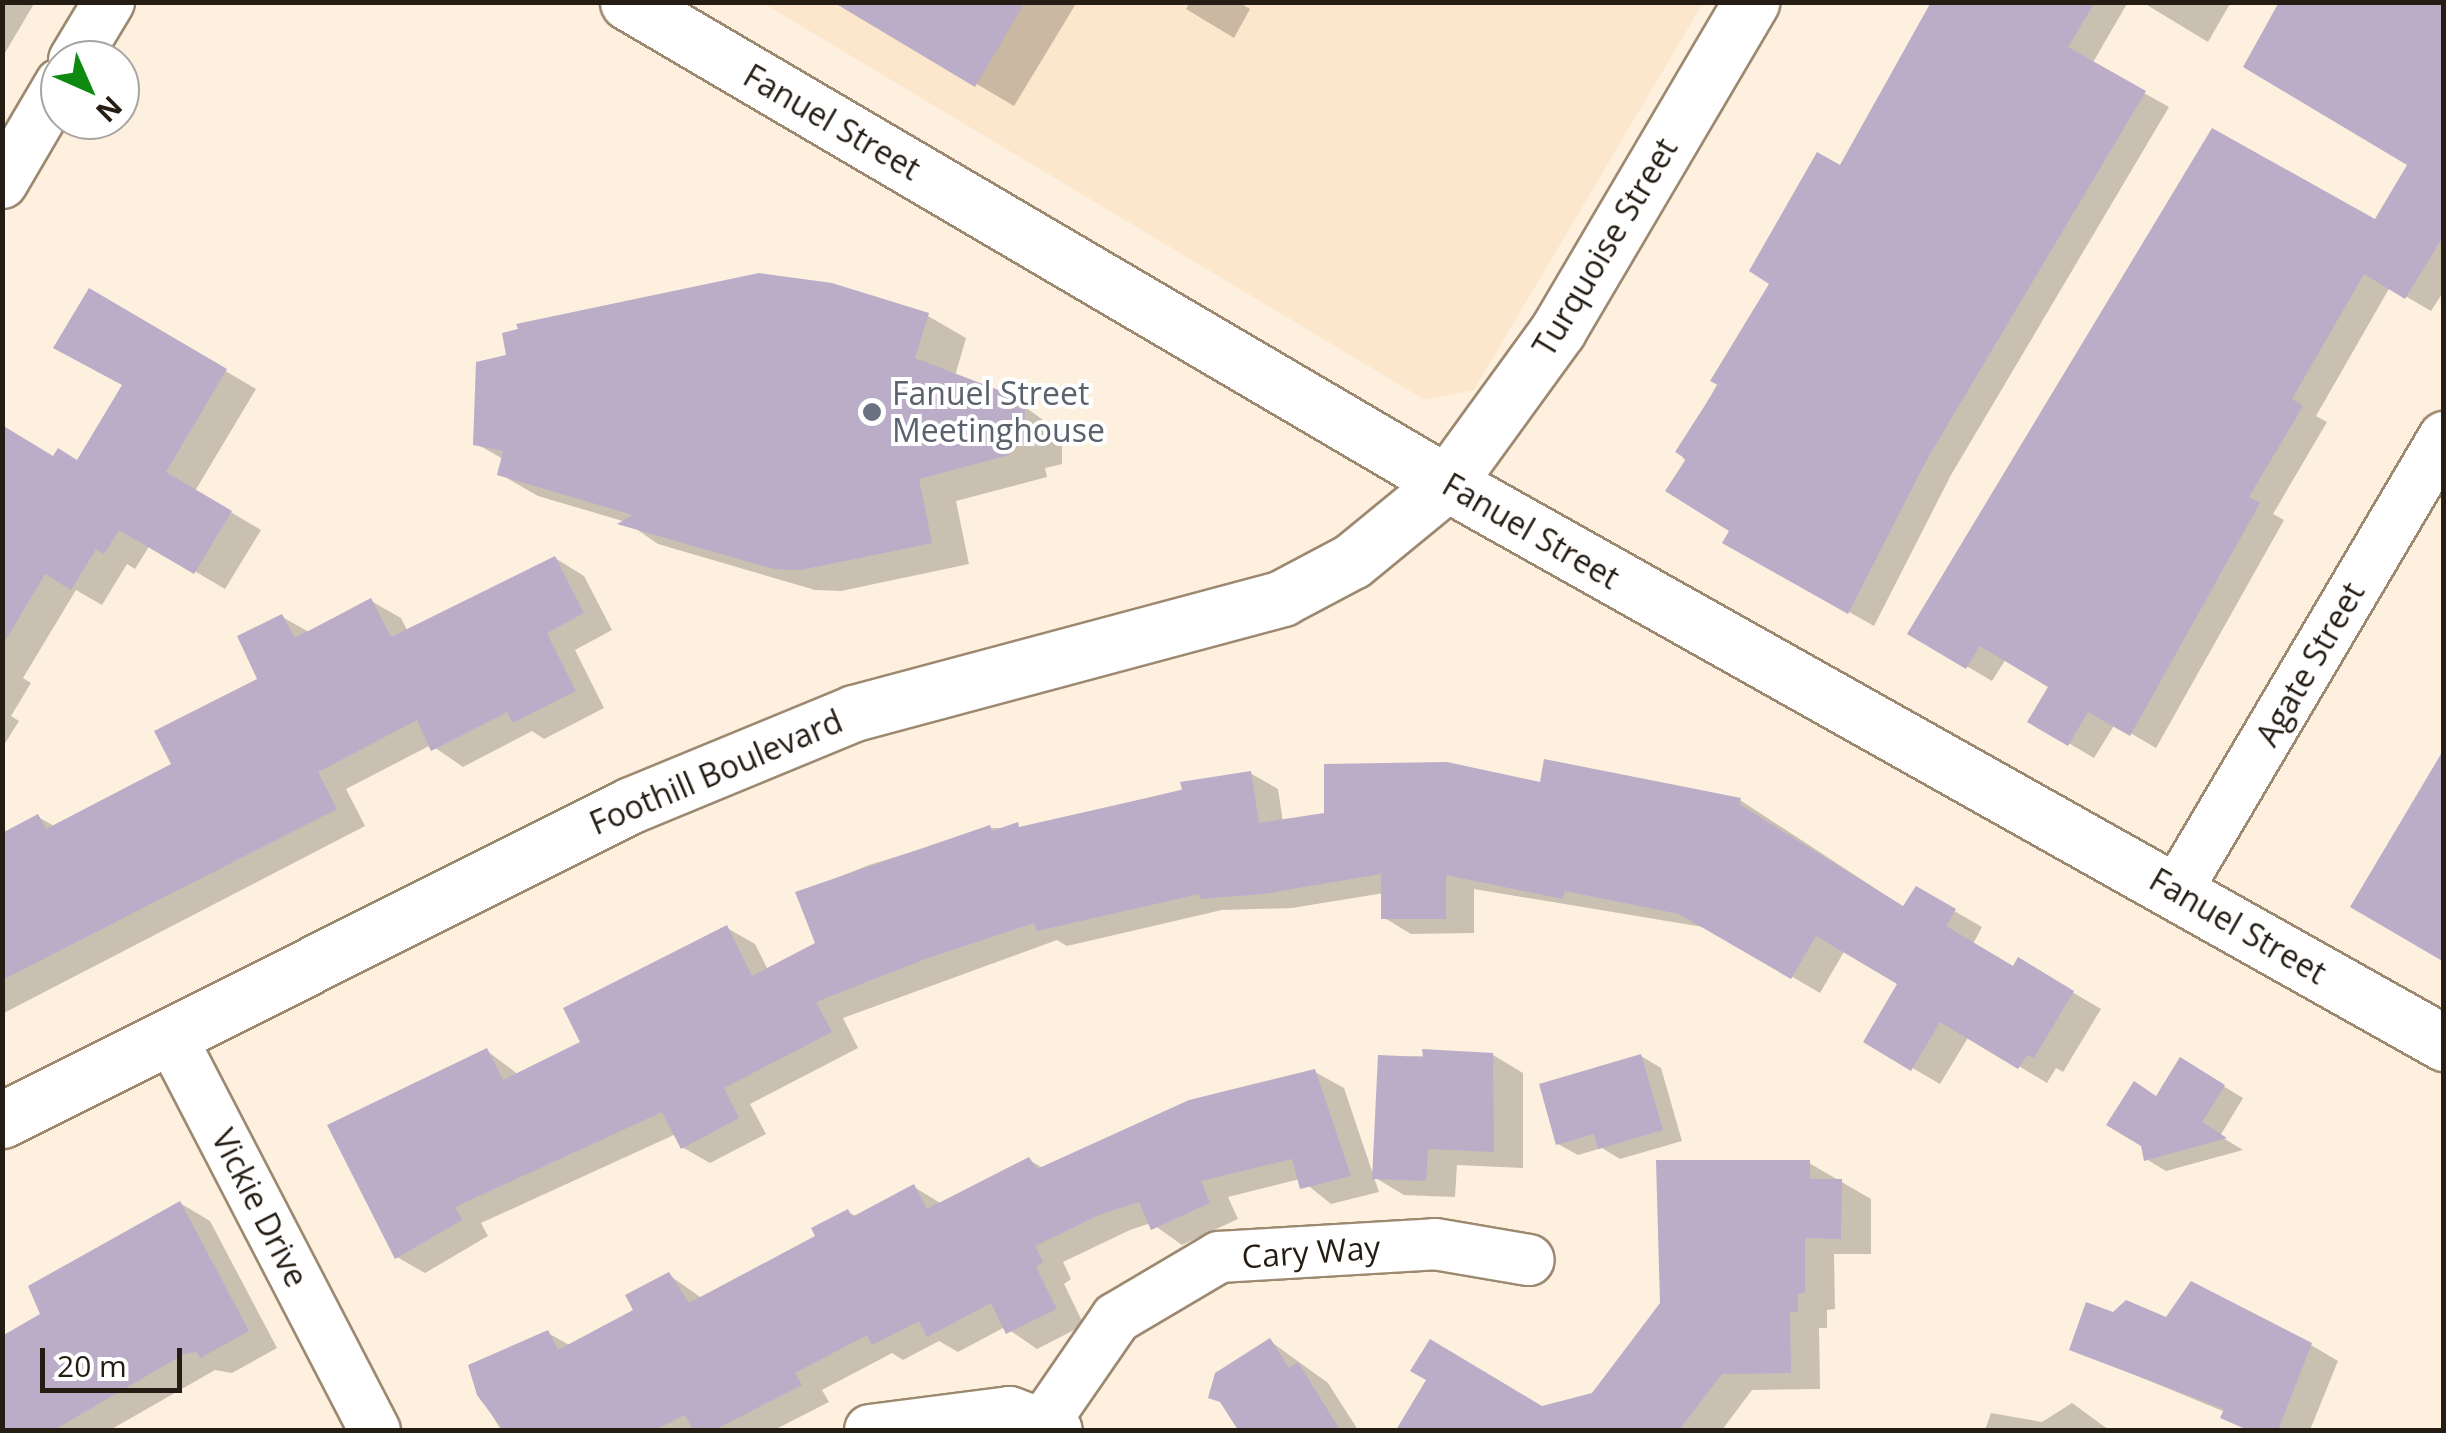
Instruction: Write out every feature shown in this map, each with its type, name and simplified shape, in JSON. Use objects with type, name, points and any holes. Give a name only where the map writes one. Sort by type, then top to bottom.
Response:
[{"type":"main road","name":"Fanuel Street","points":[[628,2],[1447,484],[2444,1043]]},
{"type":"main road","name":"Turquoise Street","points":[[1447,484],[1558,330],[1751,2]]},
{"type":"main road","name":"Foothill Boulevard","points":[[2,1120],[172,1039],[631,805],[854,713],[1282,598],[1352,561],[1447,484]]},
{"type":"street","points":[[86,40],[109,2]]},
{"type":"street","points":[[2,183],[40,118]]},
{"type":"street","name":"Agate Street","points":[[2177,890],[2444,437]]},
{"type":"street","name":"Vickie Drive","points":[[172,1039],[375,1430]]},
{"type":"street","name":"Cary Way","points":[[1050,1427],[1116,1318],[1219,1257],[1435,1244],[1529,1260]]},
{"type":"street","points":[[870,1430],[1010,1412],[1050,1427]]},
{"type":"shaded area","points":[[763,3],[1703,3],[1474,390],[1425,400]]},
{"type":"building","points":[[833,2],[1025,2],[975,87]]},
{"type":"building","points":[[1931,2],[2095,2],[2068,47],[2146,91],[1926,461],[1848,614],[1722,543],[1729,531],[1665,491],[1686,459],[1675,452],[1718,385],[1710,381],[1769,284],[1749,271],[1817,152],[1840,165]]},
{"type":"building","points":[[2279,2],[2444,2],[2444,235],[2405,299],[2364,274],[2292,399],[2303,406],[2249,497],[2260,503],[2130,736],[2088,712],[2068,746],[2027,722],[2048,687],[1980,646],[1966,669],[1907,634],[2212,128],[2375,219],[2407,165],[2243,67]]},
{"type":"building","points":[[759,273],[832,283],[929,313],[915,358],[1014,396],[1011,406],[1025,409],[1024,443],[1007,447],[1009,455],[919,479],[932,543],[801,570],[774,569],[617,524],[633,515],[497,475],[503,451],[473,445],[476,362],[506,355],[502,333],[518,329],[516,324]]},
{"type":"building","points":[[89,288],[227,369],[166,472],[232,511],[194,574],[119,530],[104,554],[96,549],[71,590],[45,574],[2,646],[2,425],[53,456],[58,448],[77,460],[122,385],[53,348]]},
{"type":"building","points":[[555,556],[584,613],[547,633],[576,691],[513,723],[507,712],[431,751],[417,720],[318,772],[337,809],[2,980],[2,833],[38,814],[46,829],[171,764],[154,731],[257,679],[237,636],[282,614],[295,638],[371,598],[391,637]]},
{"type":"building","points":[[2444,749],[2444,962],[2350,907]]},
{"type":"building","points":[[1544,759],[1741,798],[1739,804],[1903,906],[1916,886],[1956,909],[1946,926],[2013,966],[2018,957],[2074,991],[2034,1058],[2027,1055],[2018,1069],[1940,1022],[1911,1071],[1863,1042],[1897,984],[1816,936],[1791,979],[1679,914],[1565,891],[1563,899],[1446,875],[1446,919],[1381,919],[1381,874],[1263,894],[1200,899],[1199,894],[1037,931],[1034,923],[925,959],[816,1002],[832,1032],[724,1088],[739,1118],[681,1149],[662,1112],[455,1207],[462,1220],[395,1259],[327,1125],[487,1048],[503,1080],[580,1042],[563,1008],[727,925],[752,976],[815,943],[795,892],[990,825],[992,831],[1018,822],[1019,827],[1182,790],[1180,782],[1251,771],[1259,823],[1324,813],[1324,764],[1447,762],[1540,782]]},
{"type":"building","points":[[1422,1049],[1493,1053],[1494,1152],[1428,1149],[1426,1181],[1372,1179],[1378,1055],[1423,1057]]},
{"type":"building","points":[[1641,1054],[1663,1130],[1598,1149],[1594,1134],[1556,1145],[1539,1084]]},
{"type":"building","points":[[2180,1057],[2225,1085],[2202,1122],[2227,1138],[2144,1161],[2141,1146],[2106,1125],[2134,1081],[2156,1096]]},
{"type":"building","points":[[1315,1069],[1351,1176],[1300,1189],[1292,1159],[1201,1181],[1210,1203],[1151,1230],[1139,1202],[1101,1214],[1035,1246],[1043,1262],[1036,1267],[1057,1309],[1006,1334],[991,1303],[927,1337],[919,1321],[872,1345],[867,1335],[795,1373],[802,1385],[714,1430],[693,1430],[685,1415],[655,1430],[503,1430],[477,1395],[468,1365],[548,1330],[558,1350],[633,1310],[625,1295],[669,1272],[689,1303],[815,1236],[811,1228],[848,1209],[852,1217],[914,1184],[927,1209],[1029,1157],[1037,1169],[1189,1100]]},
{"type":"building","points":[[1656,1160],[1810,1160],[1810,1179],[1842,1179],[1841,1239],[1805,1238],[1805,1293],[1798,1294],[1798,1312],[1790,1312],[1791,1373],[1722,1374],[1679,1430],[1396,1430],[1426,1380],[1410,1371],[1430,1339],[1542,1406],[1592,1393],[1660,1303]]},
{"type":"building","points":[[180,1201],[249,1331],[200,1358],[197,1352],[184,1354],[54,1430],[2,1430],[2,1336],[40,1314],[28,1286]]},
{"type":"building","points":[[2191,1281],[2312,1343],[2278,1430],[2248,1430],[2220,1418],[2224,1409],[2069,1350],[2086,1302],[2113,1312],[2126,1300],[2166,1317]]},
{"type":"building","points":[[1270,1338],[1289,1368],[1298,1362],[1340,1430],[1238,1430],[1220,1402],[1208,1398],[1215,1373]]},
{"type":"place","name":"Fanuel Street Meetinghouse","points":[[872,412]]}]
